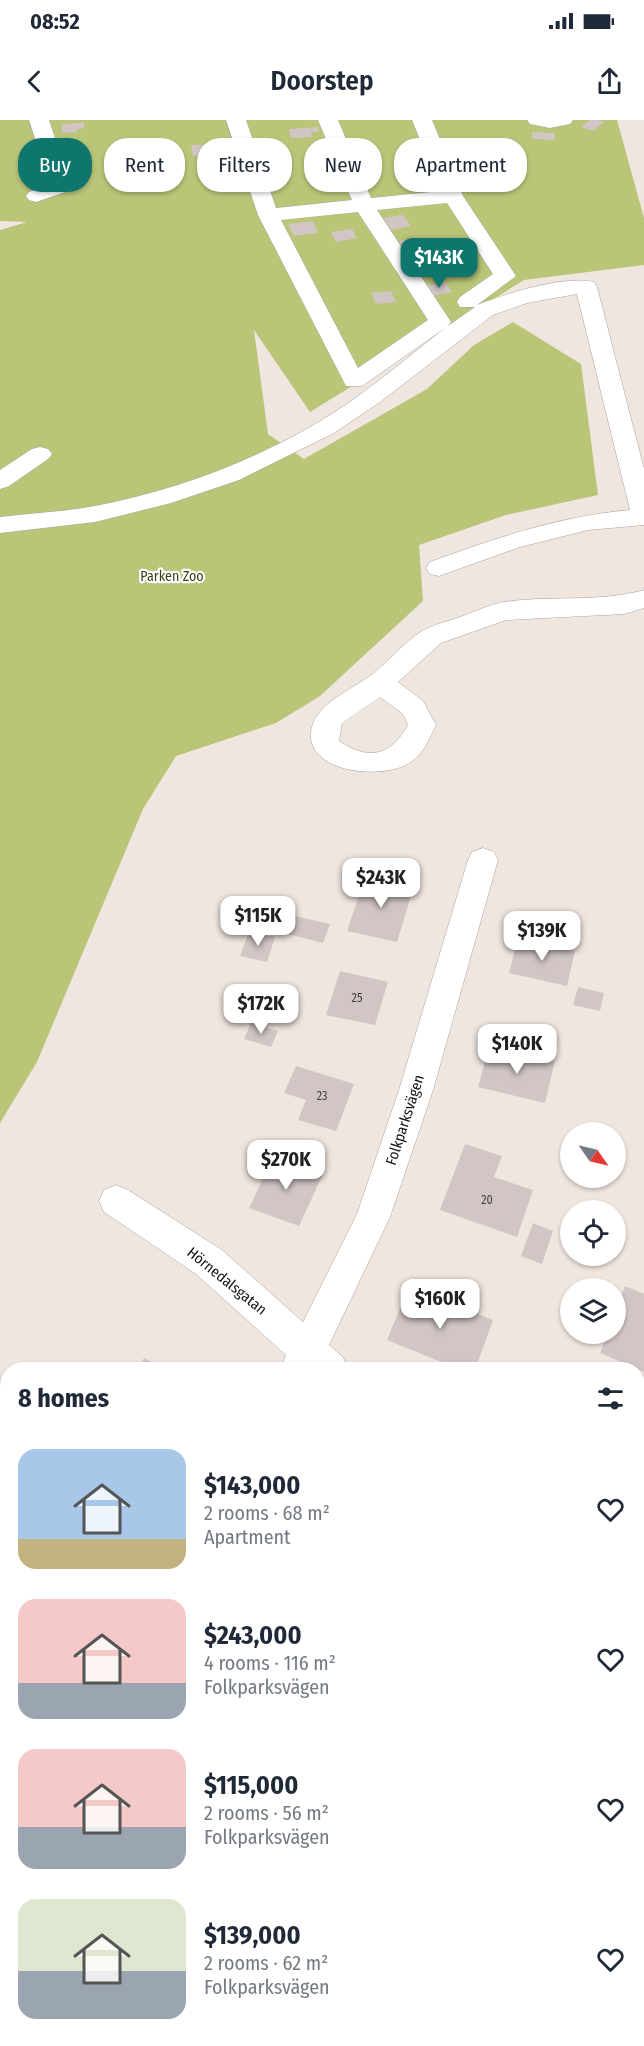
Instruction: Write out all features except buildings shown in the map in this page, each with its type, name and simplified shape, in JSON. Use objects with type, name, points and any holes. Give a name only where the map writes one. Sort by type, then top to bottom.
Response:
[{"type":"street","points":[[36,196],[61,187],[39,120]]},
{"type":"street","points":[[236,120],[268,215],[354,381],[506,276],[453,196],[422,120]]},
{"type":"street","points":[[328,120],[364,206],[440,322]]},
{"type":"street","points":[[537,120],[550,122],[563,120]]},
{"type":"street","points":[[268,215],[453,196]]},
{"type":"street","points":[[0,525],[92,514],[140,504],[239,470],[315,434],[355,410],[485,310],[520,297],[586,288],[644,517],[588,522],[512,541],[439,568]]},
{"type":"street","points":[[0,481],[40,454]]},
{"type":"street","points":[[381,683],[432,637],[504,611],[624,605],[644,599]]},
{"type":"street","name":"Folkparksvägen","points":[[312,1362],[373,1218],[416,1090],[483,860]]},
{"type":"street","name":"Hörnedalsgatan","points":[[116,1201],[209,1262],[311,1362]]},
{"type":"green space","name":"Parken Zoo","points":[[0,120],[617,120],[644,218],[644,265],[524,280],[310,412],[254,330],[268,434],[304,459],[427,389],[474,345],[513,322],[581,364],[598,495],[506,515],[419,545],[423,601],[320,696],[276,723],[176,756],[143,809],[37,1062],[0,1123],[0,230],[27,222],[0,221]]}]
